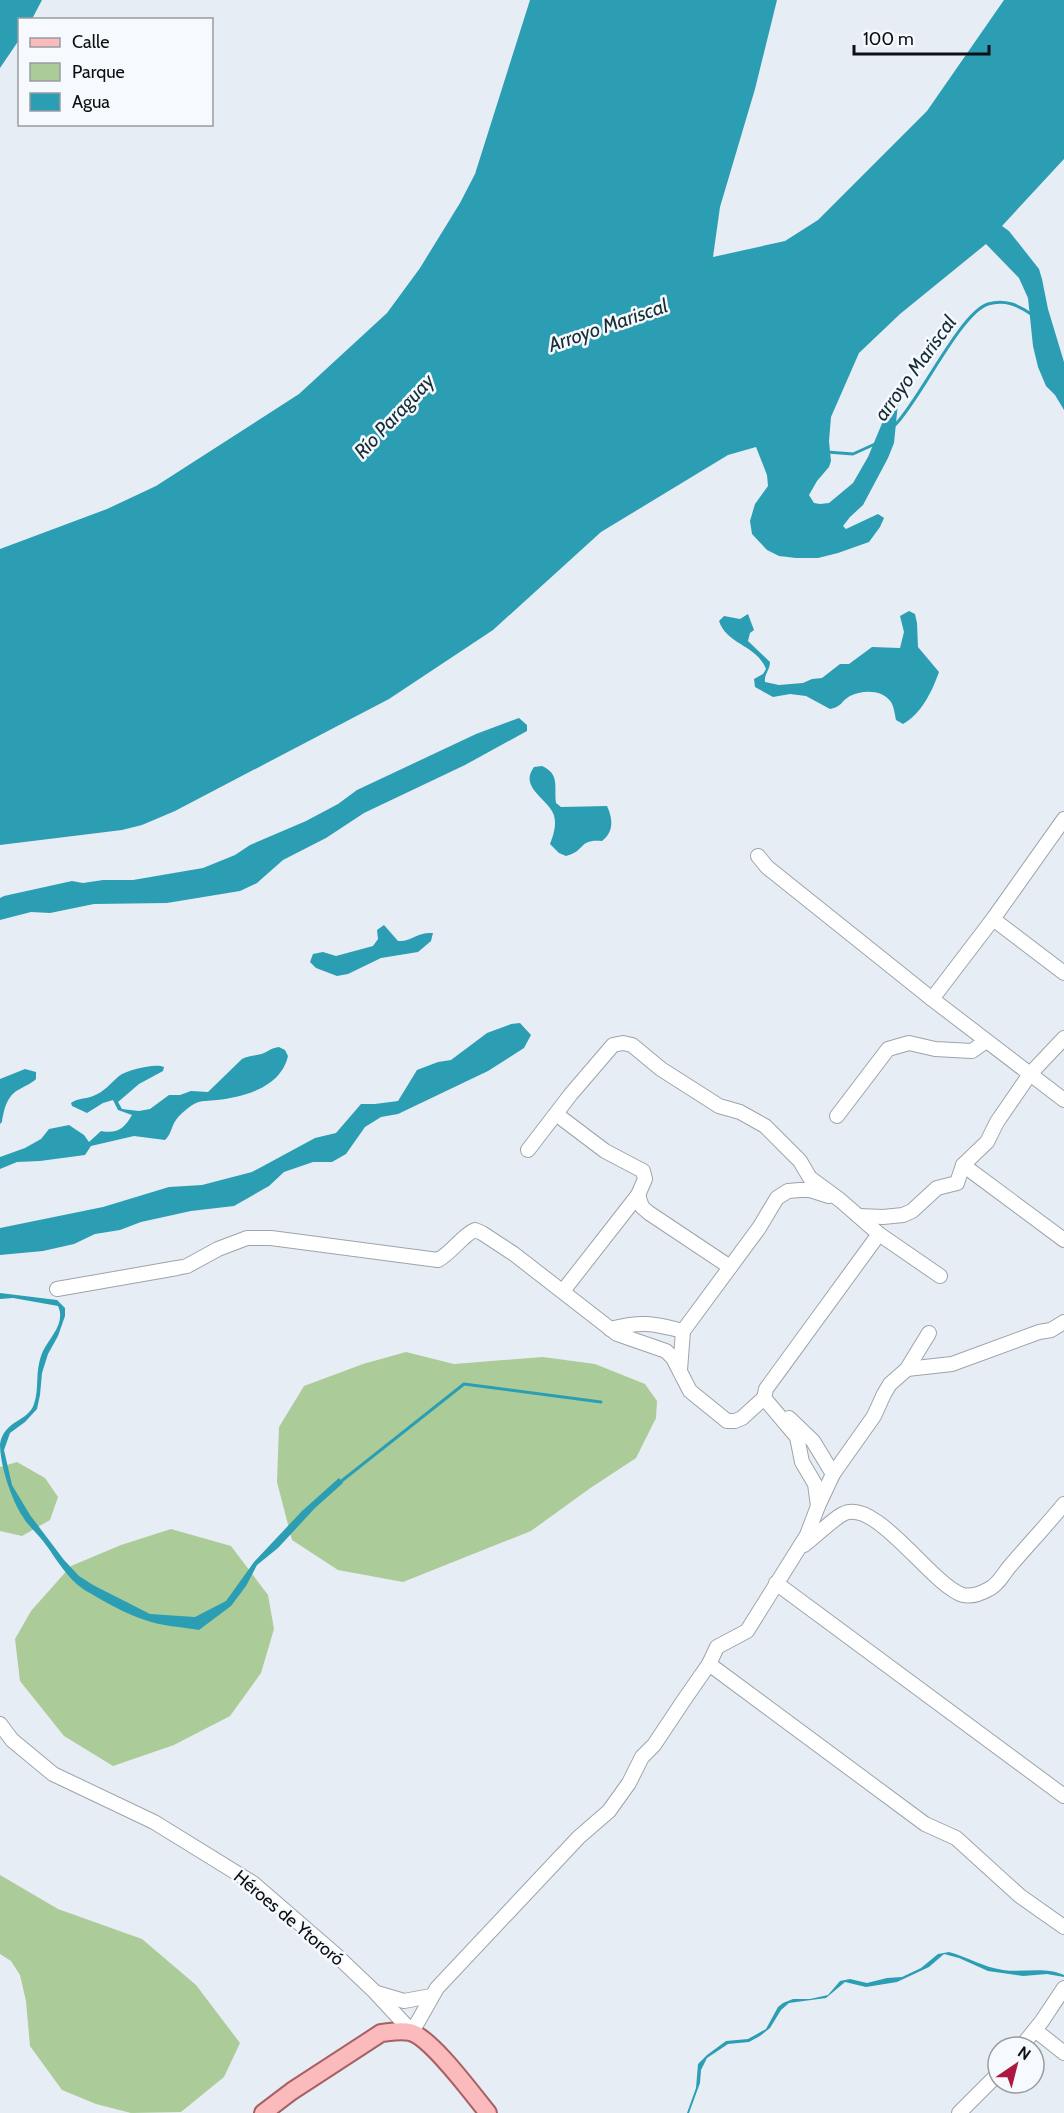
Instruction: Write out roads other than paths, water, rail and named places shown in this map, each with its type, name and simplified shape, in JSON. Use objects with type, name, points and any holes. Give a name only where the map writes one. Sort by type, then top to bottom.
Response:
[{"type":"main road","points":[[263,2113],[292,2091],[381,2033],[412,2032]]},
{"type":"main road","name":"Héroes de Ytororó","points":[[412,2032],[435,2050],[488,2113]]},
{"type":"street","points":[[932,999],[1059,836],[1064,819]]},
{"type":"street","points":[[758,856],[767,867],[932,999],[1064,1100]]},
{"type":"street","points":[[993,919],[1064,973]]},
{"type":"street","points":[[957,1183],[963,1165],[987,1142],[1030,1074],[1064,1038]]},
{"type":"street","points":[[837,1116],[888,1049],[909,1043],[972,1051],[986,1041]]},
{"type":"street","points":[[528,1150],[614,1046],[622,1043],[632,1045],[661,1069],[719,1106],[747,1115],[765,1126],[800,1161],[810,1178],[840,1200],[879,1234],[940,1276]]},
{"type":"street","points":[[556,1114],[605,1151],[643,1171],[645,1179],[638,1195],[563,1291]]},
{"type":"street","points":[[963,1165],[1064,1240]]},
{"type":"street","points":[[859,1216],[903,1215],[912,1212],[937,1188],[972,1181],[989,1184]]},
{"type":"street","points":[[680,1372],[683,1331],[759,1228],[777,1198],[788,1191],[810,1190],[840,1200]]},
{"type":"street","points":[[638,1195],[642,1206],[649,1213],[730,1267]]},
{"type":"street","points":[[57,1289],[187,1266],[218,1249],[247,1238],[271,1238],[438,1260],[457,1246],[468,1232],[475,1230],[514,1254],[609,1329],[666,1351],[673,1358],[695,1396],[727,1421],[735,1421],[742,1418],[764,1398],[766,1389],[879,1234]]},
{"type":"street","points":[[609,1329],[637,1322],[683,1331]]},
{"type":"street","points":[[907,1369],[952,1364],[1039,1332],[1051,1330],[1064,1322]]},
{"type":"street","points":[[412,2032],[431,1996],[579,1837],[609,1811],[642,1757],[654,1745],[709,1664],[717,1647],[747,1631],[800,1548],[833,1474],[874,1416],[890,1384],[907,1369],[929,1333]]},
{"type":"street","points":[[764,1398],[806,1433],[833,1474]]},
{"type":"street","points":[[764,1398],[797,1437],[802,1462],[815,1484],[818,1506]]},
{"type":"street","points":[[800,1548],[843,1513],[853,1511],[863,1513],[883,1527],[947,1586],[962,1595],[972,1595],[997,1584],[1006,1570],[1064,1504]]},
{"type":"street","points":[[776,1583],[1064,1796]]},
{"type":"street","points":[[709,1664],[925,1824],[956,1838],[1020,1896],[1064,1927]]},
{"type":"street","name":"Héroes de Ytororó","points":[[0,1724],[12,1740],[53,1774],[154,1822],[253,1883],[375,1992],[412,2032]]},
{"type":"street","points":[[1031,2035],[1064,1988]]},
{"type":"street","points":[[375,1992],[404,2001],[431,1996]]},
{"type":"street","points":[[1035,2030],[1064,2053]]},
{"type":"street","points":[[958,2113],[986,2086]]},
{"type":"water","points":[[0,0],[42,0],[33,18],[18,18],[18,41],[0,68]]},
{"type":"water","points":[[530,0],[777,0],[755,89],[720,207],[713,257],[785,241],[818,220],[927,111],[1004,0],[1064,0],[1064,159],[1002,226],[1009,231],[1039,269],[1064,362],[1064,410],[1046,386],[1038,367],[1033,346],[1028,298],[1019,278],[986,244],[900,314],[859,353],[831,417],[829,441],[831,461],[809,495],[814,503],[820,504],[829,503],[853,483],[868,457],[883,421],[889,399],[894,392],[899,393],[894,443],[888,458],[863,505],[843,526],[846,529],[878,514],[884,518],[869,542],[818,558],[779,556],[767,550],[752,534],[750,521],[755,504],[768,486],[767,475],[756,447],[728,455],[601,532],[493,630],[389,699],[175,811],[142,825],[122,830],[0,845],[0,549],[107,509],[156,486],[299,394],[387,313],[420,268],[475,174]]},
{"type":"water","points":[[909,611],[915,614],[918,647],[939,672],[925,702],[903,724],[896,720],[891,702],[877,693],[855,694],[837,707],[830,709],[806,696],[790,694],[773,697],[755,687],[754,679],[763,674],[766,669],[762,661],[728,635],[719,621],[724,616],[740,619],[748,614],[754,630],[750,633],[748,641],[770,662],[765,682],[779,685],[803,683],[822,678],[840,664],[849,664],[872,647],[900,648],[904,632],[900,616]]},
{"type":"water","points":[[519,718],[527,725],[527,731],[465,765],[364,813],[326,838],[283,860],[257,883],[240,891],[167,903],[94,904],[50,913],[31,912],[0,920],[0,898],[4,896],[72,881],[83,883],[133,880],[203,868],[306,821],[338,804],[357,790],[476,734]]},
{"type":"water","points":[[542,766],[548,769],[554,777],[556,803],[561,807],[607,806],[611,825],[609,834],[602,841],[589,842],[566,856],[550,844],[555,828],[554,815],[534,790],[530,780],[534,767]]},
{"type":"water","points":[[384,925],[398,941],[433,933],[431,941],[418,952],[381,958],[348,974],[337,976],[316,968],[310,962],[313,954],[323,952],[336,956],[373,946],[378,939],[377,930]]},
{"type":"water","points":[[520,1023],[531,1035],[524,1048],[488,1071],[398,1114],[381,1117],[365,1127],[346,1154],[332,1162],[313,1162],[284,1172],[269,1186],[234,1206],[191,1211],[141,1222],[120,1230],[95,1234],[74,1244],[43,1251],[0,1255],[0,1228],[103,1207],[169,1187],[202,1185],[252,1172],[315,1138],[336,1133],[361,1104],[398,1101],[417,1070],[451,1060],[487,1033]]},
{"type":"water","points":[[279,1047],[285,1050],[288,1056],[278,1076],[270,1083],[250,1093],[194,1104],[177,1118],[165,1140],[134,1136],[91,1146],[85,1155],[17,1162],[0,1169],[0,1157],[25,1148],[41,1139],[49,1129],[69,1125],[84,1135],[89,1142],[101,1131],[111,1132],[123,1127],[132,1115],[118,1110],[113,1100],[87,1113],[72,1106],[71,1103],[97,1094],[123,1074],[135,1069],[164,1067],[163,1071],[139,1084],[118,1102],[122,1109],[139,1111],[150,1109],[169,1095],[180,1095],[191,1091],[208,1092],[242,1059]]},
{"type":"water","points":[[25,1069],[36,1072],[36,1079],[12,1095],[0,1124],[0,1079]]},
{"type":"water","points":[[0,1293],[57,1300],[65,1308],[65,1316],[58,1336],[48,1354],[42,1373],[37,1409],[10,1433],[4,1450],[12,1485],[30,1515],[64,1560],[79,1576],[93,1585],[150,1614],[195,1617],[226,1601],[254,1562],[302,1511],[339,1478],[343,1483],[315,1508],[278,1548],[257,1565],[246,1586],[231,1606],[199,1630],[151,1622],[101,1600],[74,1582],[63,1569],[25,1520],[14,1501],[7,1482],[0,1452],[2,1436],[31,1410],[34,1404],[40,1359],[59,1324],[60,1312],[58,1306],[13,1298],[0,1299]]},
{"type":"water","points":[[949,1952],[996,1969],[1042,1970],[1057,1972],[1064,1977],[1047,1974],[1023,1976],[988,1971],[944,1954],[929,1967],[897,1982],[866,1987],[845,1982],[826,1998],[789,2003],[781,2010],[770,2028],[760,2036],[749,2042],[728,2044],[707,2058],[701,2070],[700,2083],[689,2113],[687,2113],[696,2088],[698,2064],[726,2041],[748,2039],[766,2029],[778,2007],[783,2003],[793,1999],[810,1999],[828,1995],[840,1981],[850,1979],[867,1983],[902,1977],[921,1968],[938,1954]]},
{"type":"waterway","name":"arroyo Mariscal","points":[[895,425],[965,323],[977,311],[988,304],[1000,302],[1016,306],[1031,314]]},
{"type":"waterway","name":"arroyo Mariscal","points":[[827,452],[853,454],[875,444]]},
{"type":"waterway","points":[[339,1483],[464,1384],[601,1402]]},
{"type":"water label","name":"Arroyo Mariscal","points":[[608,325]]},
{"type":"water label","name":"Río Paraguay","points":[[394,416]]}]
